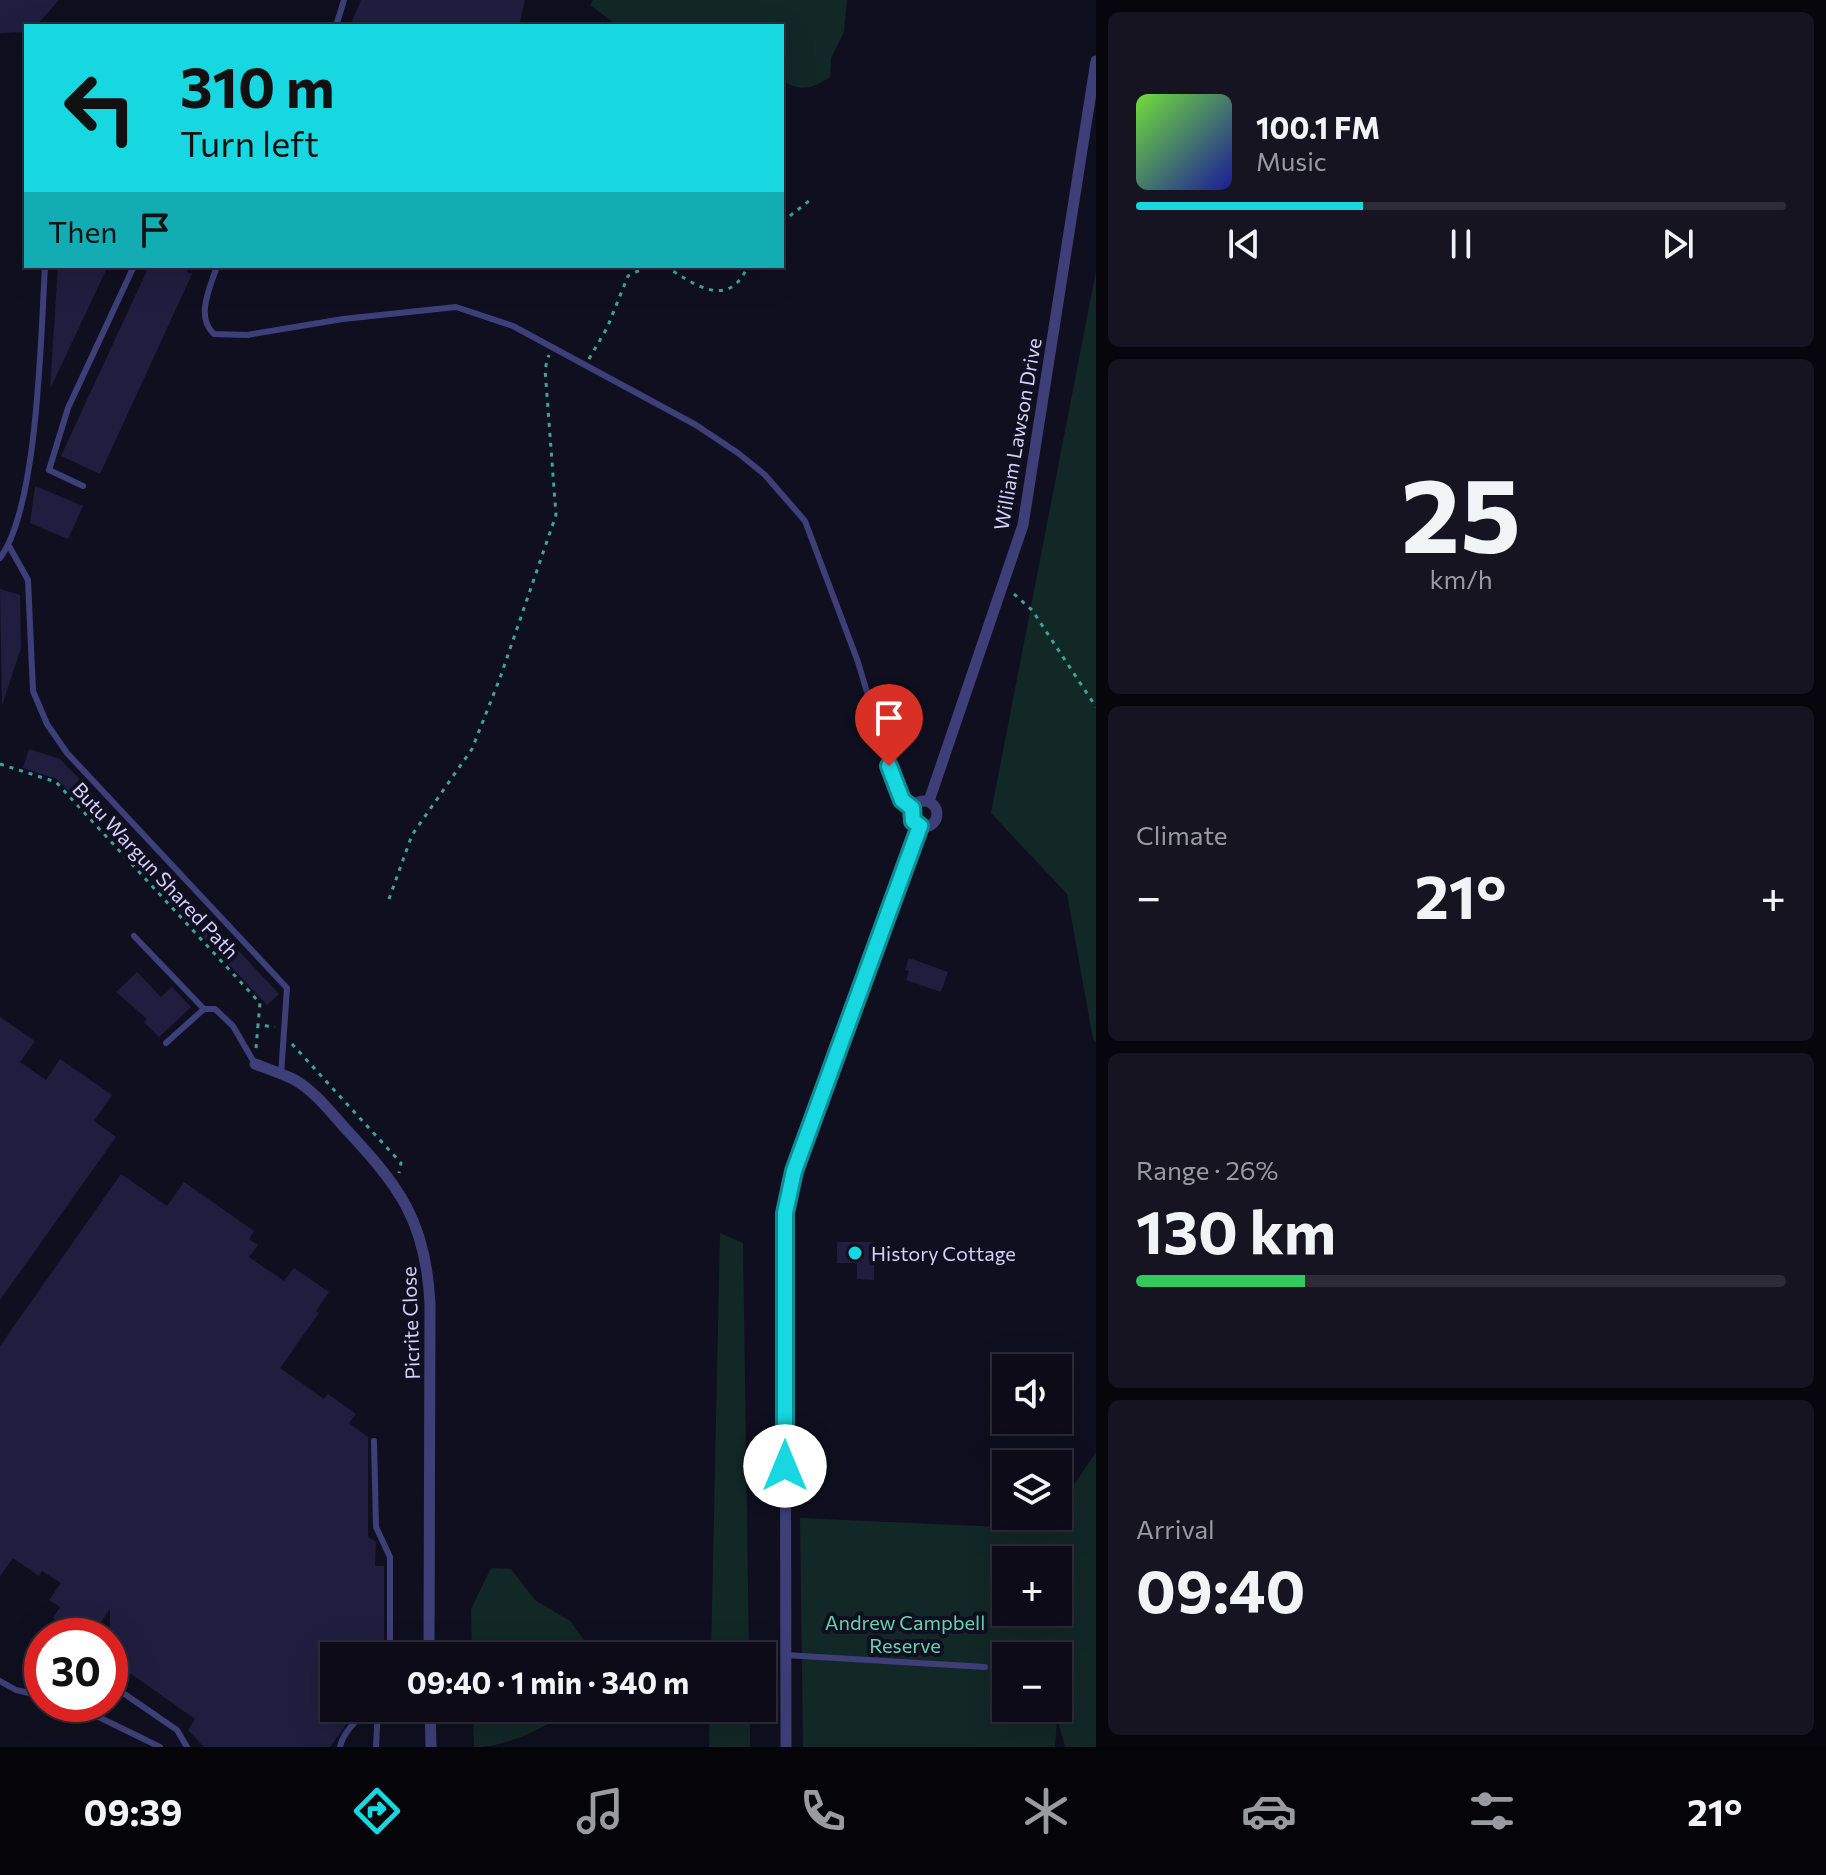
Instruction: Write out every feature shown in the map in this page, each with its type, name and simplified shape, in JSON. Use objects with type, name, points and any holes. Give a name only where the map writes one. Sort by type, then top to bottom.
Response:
[{"type":"street","name":"William Lawson Drive","points":[[786,1747],[785,1213],[794,1171],[920,826],[933,824],[937,816],[936,807],[929,801],[1023,525],[1096,61]]},
{"type":"street","points":[[920,826],[913,821],[912,808],[921,801],[929,801]]},
{"type":"street","name":"Picrite Close","points":[[255,1064],[296,1081],[322,1102],[389,1176],[414,1218],[423,1247],[430,1304],[429,1642]]},
{"type":"street","points":[[430,1722],[431,1747]]},
{"type":"lane","points":[[337,24],[344,0]]},
{"type":"lane","points":[[0,558],[17,528],[30,452],[45,268]]},
{"type":"lane","points":[[83,486],[49,470],[68,408],[133,268]]},
{"type":"lane","points":[[216,268],[204,315],[206,327],[214,334],[247,335],[343,319],[456,307],[513,326],[696,425],[738,453],[765,475],[805,521],[858,662],[889,766],[902,800],[912,808]]},
{"type":"lane","points":[[9,546],[28,580],[33,691],[38,708],[67,753],[287,988],[281,1075]]},
{"type":"lane","points":[[134,936],[204,1009]]},
{"type":"lane","points":[[166,1043],[204,1009],[215,1009],[233,1026],[255,1064]]},
{"type":"lane","points":[[374,1441],[376,1527],[390,1557],[390,1642]]},
{"type":"lane","points":[[785,1655],[985,1667]]},
{"type":"lane","points":[[0,1681],[24,1692]]},
{"type":"lane","points":[[128,1696],[177,1730],[187,1747]]},
{"type":"lane","points":[[109,1722],[160,1747]]},
{"type":"lane","points":[[340,1747],[357,1722]]},
{"type":"lane","points":[[376,1747],[377,1722]]},
{"type":"path","points":[[784,220],[809,201]]},
{"type":"path","points":[[585,366],[607,328],[628,276],[644,268]]},
{"type":"path","points":[[668,268],[710,291],[726,290],[738,284],[747,268]]},
{"type":"path","points":[[389,899],[412,835],[472,749],[556,515],[545,369],[553,348]]},
{"type":"path","points":[[1018,598],[1032,610],[1096,707]]},
{"type":"path","name":"Butu Wargun Shared Path","points":[[0,764],[56,782],[260,1003],[258,1025]]},
{"type":"green space","points":[[593,0],[847,0],[844,32],[831,58],[830,77],[801,88],[784,81],[784,24],[615,24],[590,5]]},
{"type":"green space","points":[[1096,271],[1096,1042],[1067,894],[991,813]]},
{"type":"green space","points":[[720,1233],[743,1243],[749,1642],[711,1642]]},
{"type":"green space","name":"Andrew Campbell Reserve","points":[[1096,1452],[1096,1747],[1065,1747],[1058,1722],[1072,1722],[1072,1642],[992,1642],[992,1722],[1057,1722],[1055,1747],[803,1747],[800,1518],[992,1527],[992,1530],[1072,1530],[1072,1488]]},
{"type":"green space","points":[[491,1568],[511,1569],[535,1600],[570,1621],[586,1642],[472,1642],[471,1609]]},
{"type":"green space","points":[[473,1722],[551,1722],[514,1739],[474,1747]]},
{"type":"green space","points":[[710,1722],[750,1722],[750,1747],[709,1747]]},
{"type":"building","points":[[0,0],[59,0],[38,24],[24,24],[24,32],[0,33]]},
{"type":"building","points":[[361,0],[525,0],[519,24],[351,24]]},
{"type":"building","points":[[58,268],[107,268],[50,389]]},
{"type":"building","points":[[148,268],[188,268],[187,272],[192,274],[100,474],[61,456]]},
{"type":"building","points":[[35,486],[83,506],[68,539],[30,523]]},
{"type":"building","points":[[0,589],[20,595],[21,648],[2,706]]},
{"type":"building","points":[[29,749],[60,759],[107,808],[95,819],[57,779],[23,768]]},
{"type":"building","points":[[123,827],[192,901],[180,912],[112,837]]},
{"type":"building","points":[[209,919],[279,994],[267,1005],[197,930]]},
{"type":"building","points":[[909,958],[948,972],[941,992],[906,980]]},
{"type":"building","points":[[137,972],[161,997],[172,987],[191,1007],[159,1037],[144,1022],[147,1019],[116,992]]},
{"type":"building","points":[[0,1017],[35,1041],[20,1062],[46,1080],[60,1059],[112,1095],[94,1121],[116,1137],[0,1300]]},
{"type":"building","points":[[121,1174],[167,1206],[184,1182],[254,1231],[249,1239],[258,1245],[249,1257],[284,1281],[294,1268],[329,1292],[316,1311],[319,1313],[280,1368],[324,1399],[328,1394],[356,1414],[349,1423],[368,1437],[368,1537],[376,1542],[375,1566],[384,1566],[384,1642],[320,1642],[320,1722],[348,1722],[330,1747],[204,1747],[188,1730],[195,1719],[128,1672],[128,1618],[110,1618],[110,1609],[104,1618],[53,1618],[60,1607],[49,1600],[61,1583],[42,1571],[39,1576],[13,1558],[0,1576],[0,1346]]},
{"type":"building","name":"History Cottage","points":[[837,1242],[874,1242],[874,1280],[857,1279],[857,1263],[837,1263]]},
{"type":"place","name":"History Cottage","points":[[855,1253]]},
{"type":"route","points":[[785,1466],[785,1213],[794,1171],[920,826],[911,817],[912,808],[902,800],[889,766]]}]
